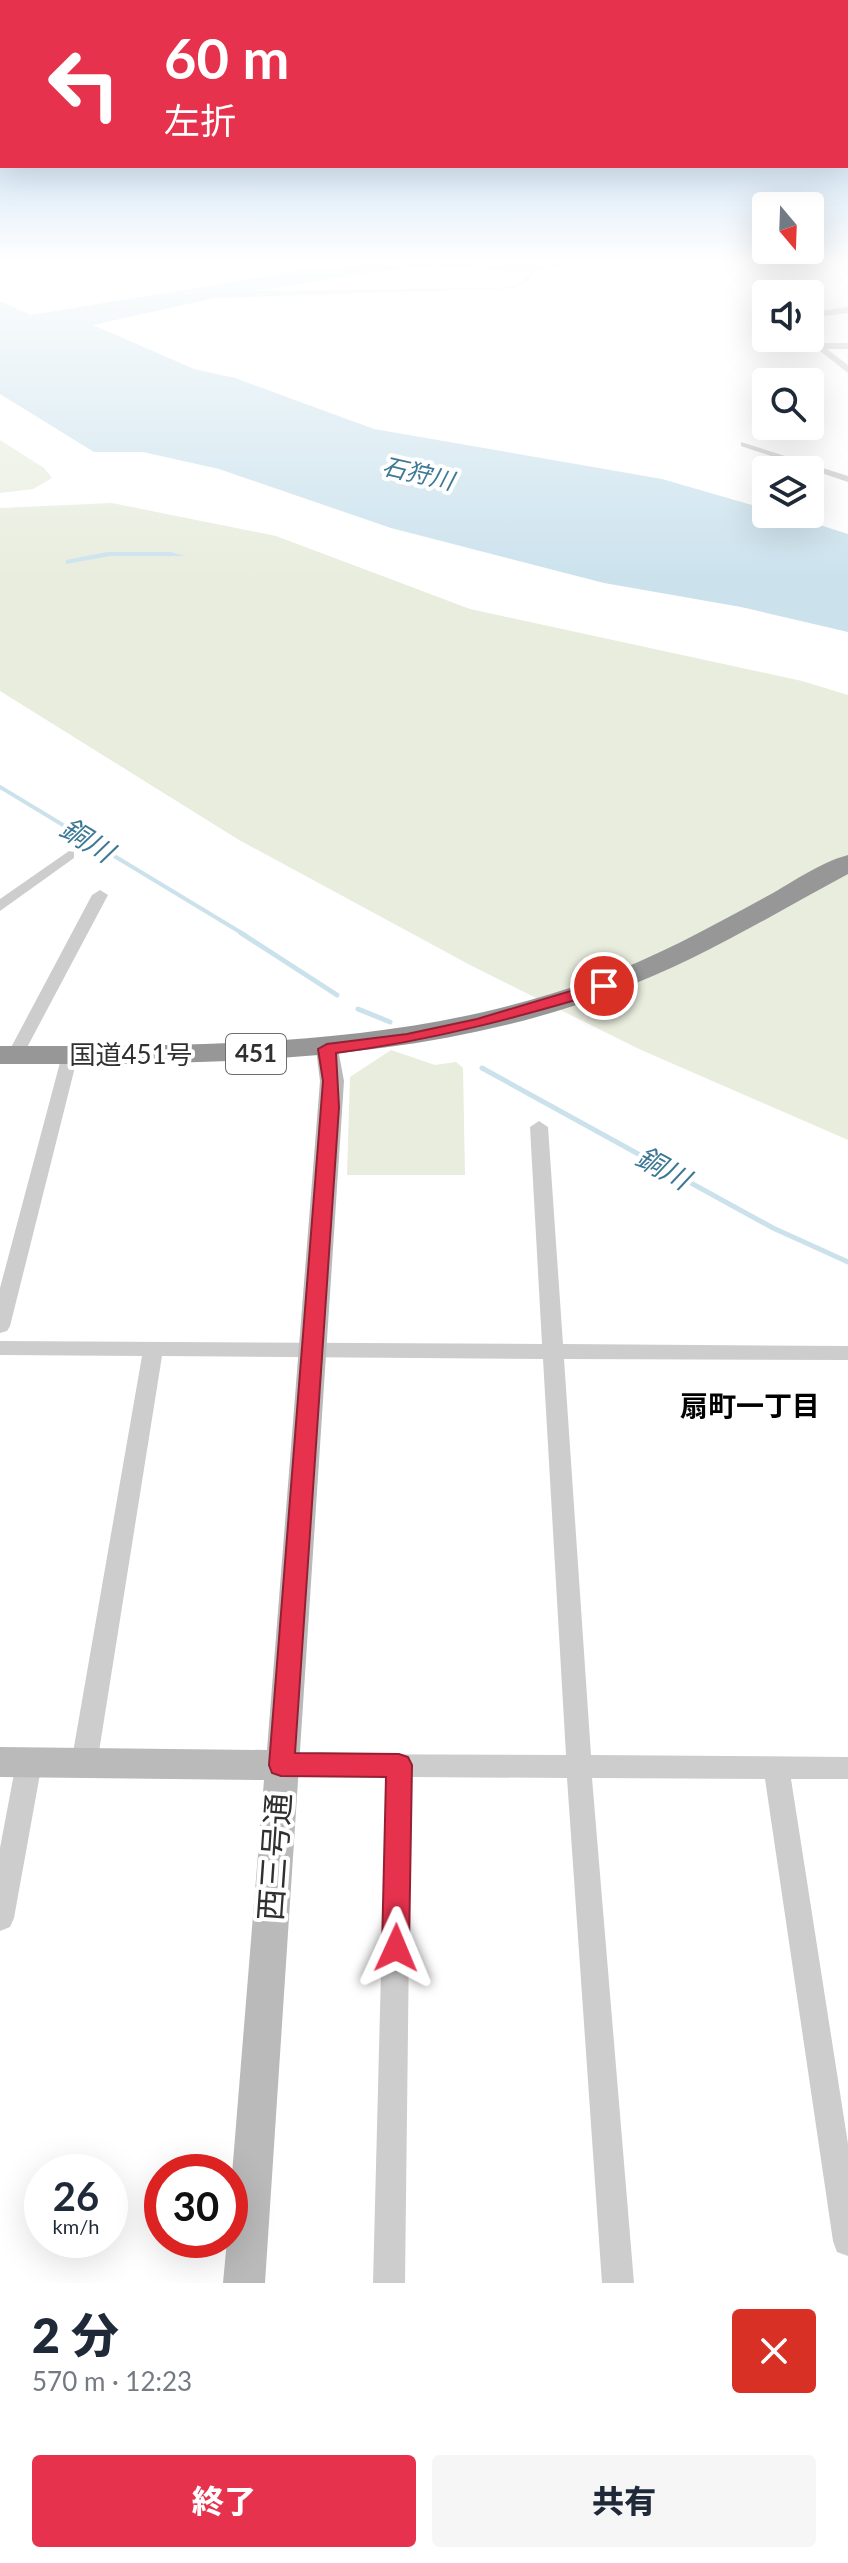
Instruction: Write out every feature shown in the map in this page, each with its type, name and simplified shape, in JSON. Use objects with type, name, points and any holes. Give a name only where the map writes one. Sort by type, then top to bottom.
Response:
[{"type":"highway","name":"国道451号","points":[[8,1055],[217,1055],[327,1049],[407,1039],[509,1016],[559,1002],[648,968],[848,863]]},
{"type":"street","points":[[745,444],[848,479]]},
{"type":"street","points":[[2,901],[69,855]]},
{"type":"street","points":[[8,1055],[100,895]]},
{"type":"street","name":"西三号通","points":[[244,2283],[332,1081],[327,1049]]},
{"type":"street","points":[[0,1326],[70,1055]]},
{"type":"street","points":[[539,1127],[579,1768],[618,2283]]},
{"type":"street","points":[[0,1348],[848,1353]]},
{"type":"street","points":[[84,1764],[153,1349]]},
{"type":"street","points":[[0,1918],[14,1762],[848,1768]]},
{"type":"street","points":[[389,2283],[399,1765]]},
{"type":"street","points":[[776,1767],[848,2241]]},
{"type":"shaded area","points":[[0,440],[44,468],[52,478],[33,489],[0,493]]},
{"type":"shaded area","points":[[112,503],[276,536],[470,609],[802,681],[848,695],[848,1140],[639,1049],[470,965],[239,840],[0,691],[0,508]]},
{"type":"shaded area","points":[[391,1050],[435,1065],[456,1062],[463,1068],[465,1175],[347,1175],[350,1077]]},
{"type":"water","name":"石狩川","points":[[0,367],[188,367],[235,378],[374,429],[662,479],[752,505],[752,528],[824,526],[848,534],[848,632],[741,607],[604,583],[391,528],[219,469],[143,452],[94,452],[0,394]]},
{"type":"water","points":[[107,552],[171,552],[184,556],[110,556],[66,564],[66,560]]},
{"type":"waterway","name":"銅川","points":[[0,787],[245,935]]},
{"type":"waterway","name":"銅川","points":[[241,933],[337,995]]},
{"type":"waterway","name":"銅川","points":[[358,1009],[390,1022]]},
{"type":"waterway","name":"銅川","points":[[482,1068],[773,1228],[848,1262]]},
{"type":"district","name":"扇町一丁目","points":[[750,1406]]},
{"type":"route","points":[[396,1948],[399,1765],[281,1765],[310,1349],[327,1160],[332,1081],[327,1049],[407,1039],[480,1024],[604,986]]}]
